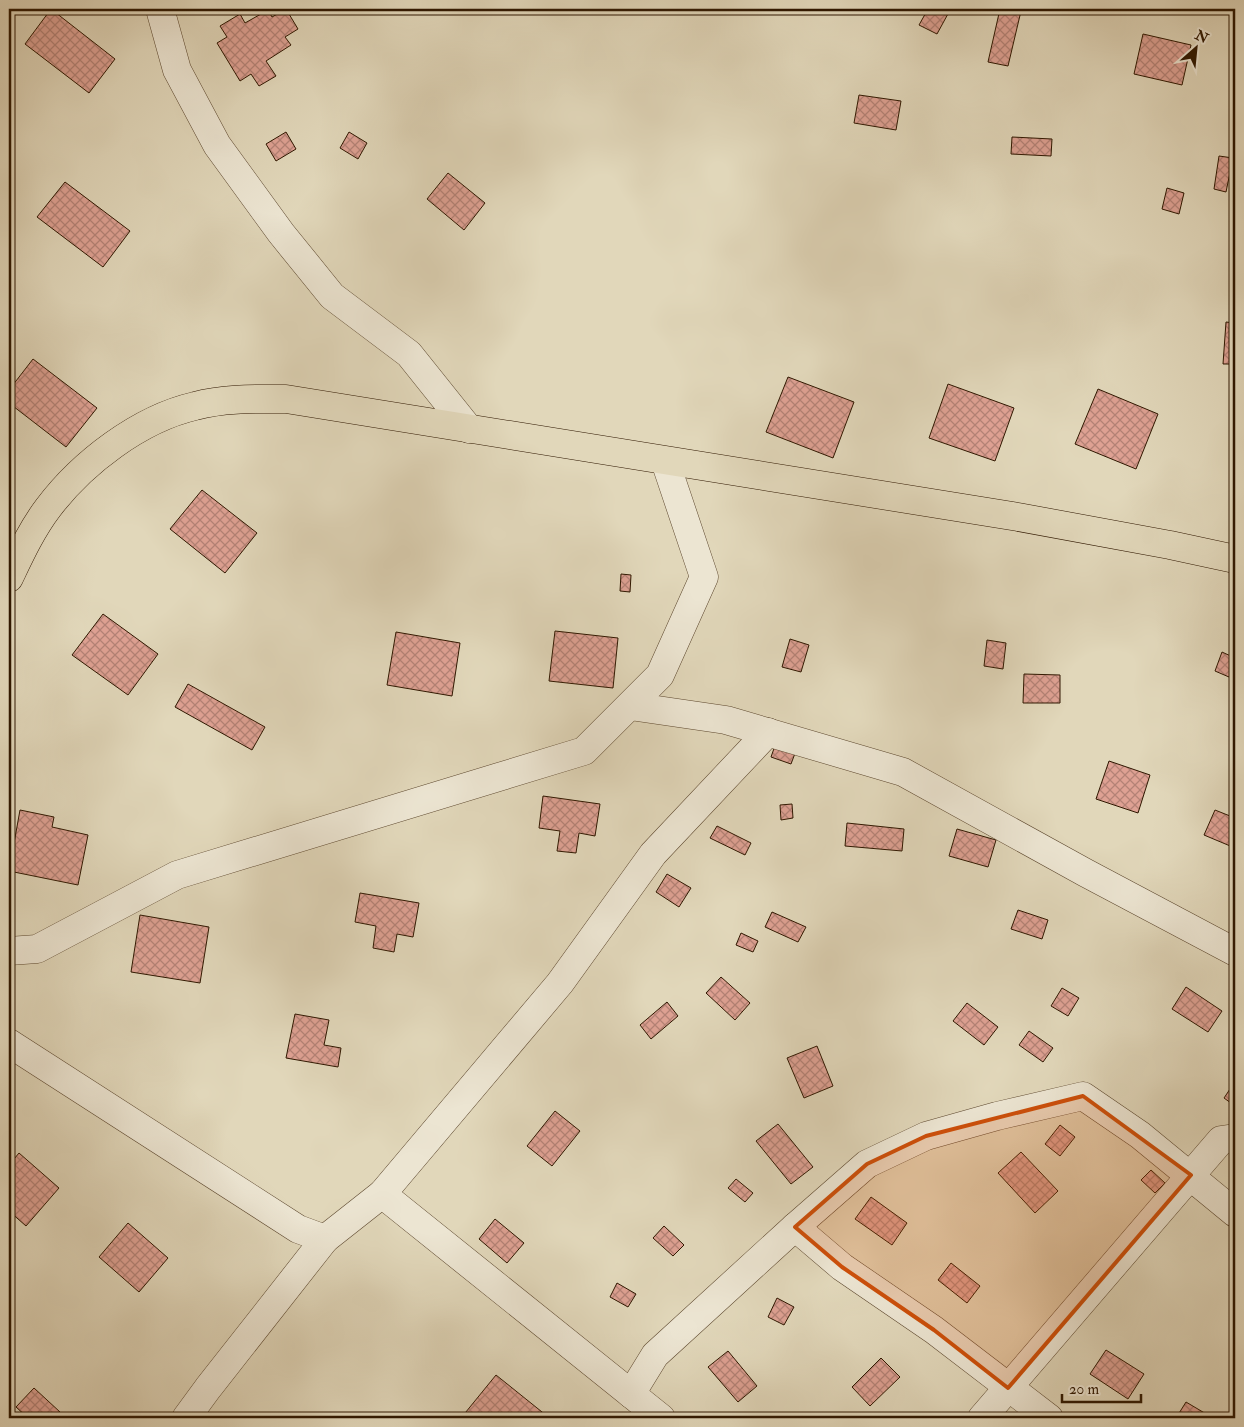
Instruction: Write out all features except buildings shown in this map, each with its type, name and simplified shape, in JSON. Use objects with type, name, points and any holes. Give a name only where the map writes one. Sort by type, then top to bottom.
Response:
[{"type":"main road","points":[[9,578],[47,509],[104,452],[127,436],[160,418],[195,406],[235,399],[286,399],[1018,517],[1170,544],[1235,559]]},
{"type":"street","points":[[160,9],[177,70],[217,144],[281,233],[332,296],[409,354],[469,429]]},
{"type":"street","points":[[9,951],[37,949],[177,875],[584,751],[660,675],[704,577],[665,461]]},
{"type":"street","points":[[630,706],[726,720],[903,772],[1086,873],[1235,952]]},
{"type":"street","points":[[186,1418],[325,1239],[382,1194],[560,983],[653,854],[768,732]]},
{"type":"street","points":[[9,1043],[298,1229],[325,1239]]},
{"type":"street","points":[[631,1394],[655,1356],[795,1227],[868,1164],[926,1136],[997,1116],[1083,1096],[1140,1135],[1235,1213]]},
{"type":"street","points":[[982,1418],[1221,1140],[1235,1138]]},
{"type":"street","points":[[382,1194],[661,1418]]},
{"type":"street","points":[[795,1227],[842,1267],[934,1330],[1049,1418]]},
{"type":"highlighted area","points":[[1083,1096],[1191,1175],[1008,1388],[934,1330],[842,1267],[795,1227],[867,1164],[926,1136]]}]
